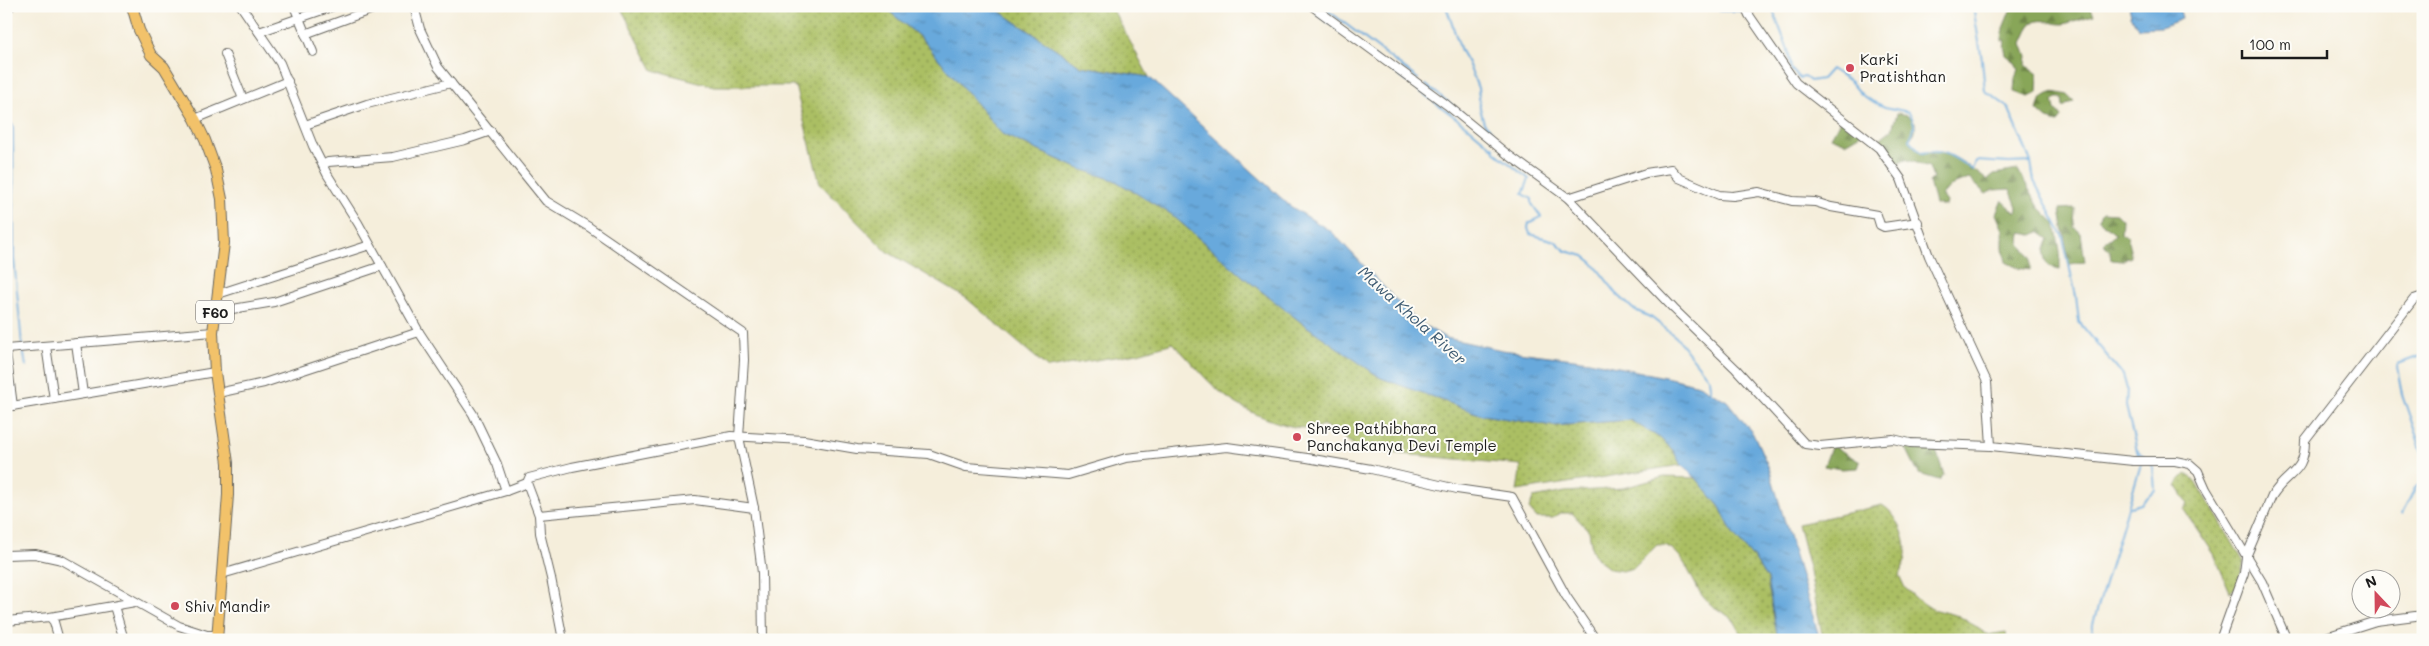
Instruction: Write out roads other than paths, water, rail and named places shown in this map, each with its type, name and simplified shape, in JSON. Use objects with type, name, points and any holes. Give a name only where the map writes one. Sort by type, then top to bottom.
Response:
[{"type":"main road","name":"F60","points":[[132,6],[139,30],[151,55],[164,67],[195,118],[216,170],[222,199],[224,243],[213,332],[215,372],[228,463],[217,638]]},
{"type":"street","points":[[6,8],[11,6]]},
{"type":"street","points":[[294,6],[313,52]]},
{"type":"street","points":[[259,32],[334,6]]},
{"type":"street","points":[[305,34],[381,6]]},
{"type":"street","points":[[414,6],[420,30],[438,67],[546,200],[589,227],[743,333],[744,360],[739,437],[754,508],[762,573],[763,640]]},
{"type":"street","points":[[1312,6],[1447,105],[1508,154],[1568,198],[1674,310],[1736,369],[1804,444],[1820,446],[1887,438],[1910,443],[1991,446],[2133,461],[2175,461],[2190,464],[2196,467],[2206,489],[2262,582],[2287,640]]},
{"type":"street","points":[[1745,6],[1749,15],[1796,83],[1879,148],[1901,179],[1929,256],[1987,382],[1991,446]]},
{"type":"street","points":[[245,7],[259,32],[280,62],[323,165],[419,332],[473,414],[497,464],[506,491]]},
{"type":"street","points":[[225,54],[243,99]]},
{"type":"street","points":[[195,118],[288,81]]},
{"type":"street","points":[[305,125],[367,104],[451,83]]},
{"type":"street","points":[[323,165],[328,162],[393,157],[465,140],[491,131]]},
{"type":"street","points":[[1568,198],[1646,173],[1671,169],[1680,178],[1719,195],[1733,196],[1759,192],[1792,201],[1815,202],[1831,207],[1877,214],[1880,225],[1884,227],[1918,222]]},
{"type":"street","points":[[218,294],[370,245]]},
{"type":"street","points":[[215,312],[274,302],[382,266]]},
{"type":"street","points":[[2220,640],[2244,573],[2246,556],[2278,487],[2300,467],[2305,453],[2305,440],[2414,299],[2423,296]]},
{"type":"street","points":[[213,332],[76,343],[6,351],[10,406],[215,372]]},
{"type":"street","points":[[218,393],[264,383],[419,332]]},
{"type":"street","points":[[76,343],[83,394]]},
{"type":"street","points":[[46,346],[54,399]]},
{"type":"street","points":[[222,574],[250,568],[506,491],[527,483],[529,478],[572,467],[716,438],[739,437],[804,440],[857,450],[929,454],[966,468],[1068,475],[1126,458],[1227,447],[1371,469],[1458,489],[1512,497],[1566,596],[1596,640]]},
{"type":"street","points":[[527,483],[539,515],[540,533],[563,640]]},
{"type":"street","points":[[539,515],[695,500],[754,508]]},
{"type":"street","points":[[6,555],[36,554],[62,560],[179,626],[217,638]]},
{"type":"street","points":[[6,621],[50,617],[136,602]]},
{"type":"street","points":[[114,606],[124,640]]},
{"type":"street","points":[[2316,640],[2376,621],[2423,615]]},
{"type":"street","points":[[50,617],[54,622],[59,640]]},
{"type":"water","points":[[883,6],[992,6],[1081,66],[1149,77],[1290,206],[1332,232],[1415,320],[1446,338],[1502,350],[1589,361],[1679,380],[1699,385],[1727,401],[1754,435],[1769,468],[1820,640],[1778,640],[1767,579],[1755,560],[1733,534],[1720,507],[1696,478],[1681,465],[1673,450],[1660,438],[1630,420],[1553,426],[1482,415],[1381,378],[1302,323],[1246,279],[1171,214],[1114,180],[1077,168],[1002,134],[921,38]]},
{"type":"water","points":[[2129,6],[2179,6],[2182,19],[2161,27],[2138,28],[2131,16]]},
{"type":"waterway","points":[[1322,6],[1418,79]]},
{"type":"waterway","points":[[1446,6],[1461,51],[1478,88],[1484,123],[1493,132],[1494,137]]},
{"type":"waterway","points":[[1715,6],[1721,11],[1743,11]]},
{"type":"waterway","points":[[1973,6],[1985,91],[2008,107],[2031,162],[2034,181],[2062,234],[2076,296],[2079,322],[2123,375],[2127,389],[2126,406],[2139,459]]},
{"type":"waterway","points":[[1751,10],[1773,10],[1788,50],[1791,69],[1800,79],[1804,76],[1810,81],[1822,79],[1831,69],[1851,82],[1862,95],[1874,102],[1885,107],[1909,112],[1914,126],[1909,140],[1922,153],[1944,153],[1973,170],[1976,161],[2031,162]]},
{"type":"waterway","points":[[1317,14],[1468,127],[1493,148]]},
{"type":"waterway","points":[[1426,85],[1478,125],[1493,132]]},
{"type":"waterway","points":[[6,117],[13,126],[14,259],[22,345]]},
{"type":"waterway","points":[[1493,146],[1496,153],[1529,179],[1523,194],[1532,199],[1532,204],[1541,217],[1529,223],[1530,234],[1555,241],[1566,251],[1584,256],[1593,263],[1617,294],[1633,309],[1652,318],[1676,337],[1709,379],[1711,394]]},
{"type":"waterway","points":[[23,349],[26,366]]},
{"type":"waterway","points":[[2423,355],[2398,364],[2397,367],[2402,394],[2423,455]]},
{"type":"waterway","points":[[2137,450],[2146,459]]},
{"type":"waterway","points":[[2092,640],[2093,624],[2141,464]]},
{"type":"waterway","points":[[2130,507],[2141,504],[2155,490],[2153,467],[2151,464]]},
{"type":"waterway","points":[[2402,514],[2415,488],[2423,481]]},
{"type":"place","name":"Karki Pratishthan","points":[[1850,68]]},
{"type":"place","name":"Shree Pathibhara Panchakanya Devi Temple","points":[[1297,437]]},
{"type":"place","name":"Shiv Mandir","points":[[175,606]]},
{"type":"water label","name":"Mawa Khola River","points":[[1413,315]]}]
